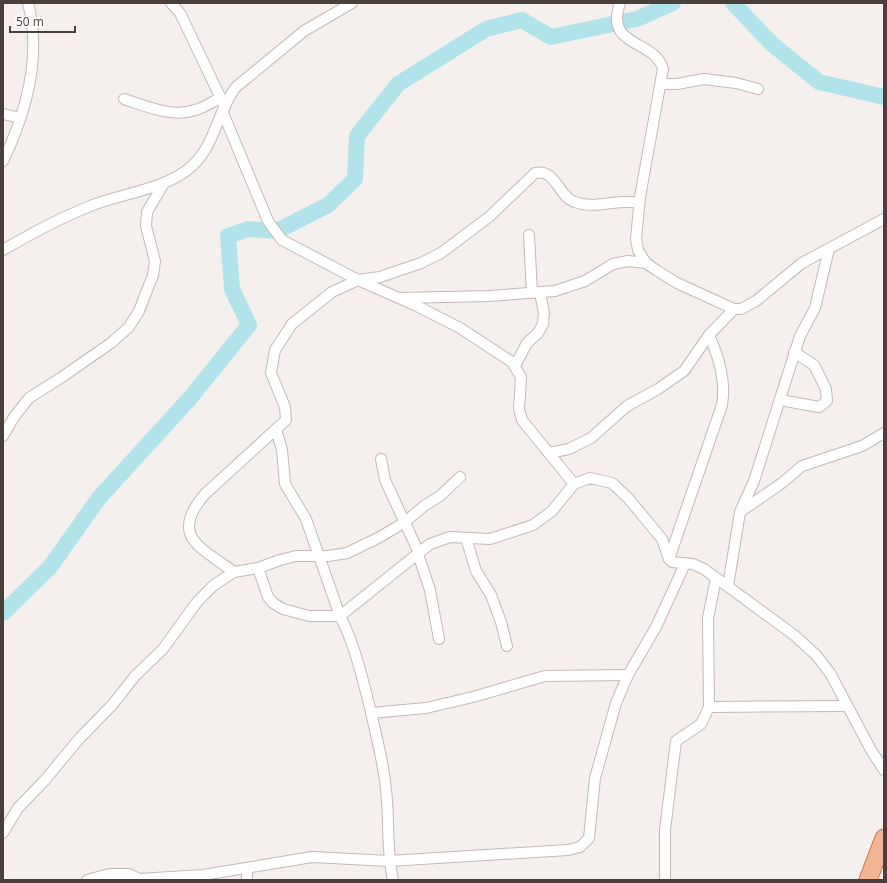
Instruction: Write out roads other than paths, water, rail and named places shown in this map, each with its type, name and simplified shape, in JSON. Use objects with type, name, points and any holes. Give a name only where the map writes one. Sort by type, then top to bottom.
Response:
[{"type":"highway","points":[[868,880],[884,838]]},
{"type":"street","points":[[3,161],[31,86],[33,42],[28,3]]},
{"type":"street","points":[[171,3],[180,13],[223,106],[268,221],[282,240],[358,280],[460,328],[515,366],[521,377],[520,415],[527,427],[574,484]]},
{"type":"street","points":[[3,250],[66,216],[94,204],[164,183],[183,173],[198,159],[215,133],[223,106],[236,87],[281,48],[320,21],[352,3]]},
{"type":"street","points":[[620,3],[617,20],[620,29],[629,40],[653,54],[659,60],[663,69],[639,203],[636,239],[638,252],[646,263],[677,283],[734,309]]},
{"type":"street","points":[[661,84],[677,84],[706,79],[758,88]]},
{"type":"street","points":[[124,99],[166,112],[179,112],[223,106]]},
{"type":"street","points":[[3,114],[20,118]]},
{"type":"street","points":[[234,572],[205,554],[194,541],[190,532],[190,516],[195,505],[205,494],[283,424],[286,414],[271,373],[275,350],[292,324],[332,292],[358,280],[380,277],[421,263],[441,253],[489,218],[535,173],[541,172],[548,175],[566,197],[573,202],[588,205],[625,201],[639,203]]},
{"type":"street","points":[[3,436],[14,417],[28,398],[62,377],[111,343],[128,327],[139,311],[151,282],[155,261],[146,220],[147,212],[164,183]]},
{"type":"street","points":[[549,453],[570,449],[591,438],[627,406],[658,389],[680,373],[690,364],[709,335],[734,309],[750,304],[802,263],[884,219]]},
{"type":"street","points":[[515,366],[527,343],[538,334],[543,324],[544,313],[536,293],[529,235]]},
{"type":"street","points":[[628,261],[636,239]]},
{"type":"street","points":[[728,586],[740,512],[754,481],[794,352],[800,336],[815,308],[829,249]]},
{"type":"street","points":[[398,298],[536,293],[561,290],[579,284],[613,264],[628,261],[646,263]]},
{"type":"street","points":[[669,559],[722,405],[723,392],[721,366],[709,335]]},
{"type":"street","points":[[780,400],[819,407],[827,401],[826,390],[814,365],[794,352]]},
{"type":"street","points":[[276,429],[282,450],[285,484],[306,519],[340,616],[347,629],[371,713],[384,769],[388,801],[389,861],[393,880]]},
{"type":"street","points":[[740,512],[802,466],[862,446],[884,433]]},
{"type":"street","points":[[381,459],[385,480],[419,554],[430,590],[439,639]]},
{"type":"street","points":[[3,833],[18,808],[45,780],[78,740],[113,704],[135,676],[163,649],[197,602],[214,585],[234,572],[258,568],[296,556],[318,556],[346,553],[380,537],[405,522],[424,506],[440,496],[460,477]]},
{"type":"street","points":[[258,568],[268,597],[273,603],[283,609],[309,616],[340,616],[435,542],[450,537],[490,539],[533,525],[552,511],[574,484],[581,479],[598,478],[612,483],[628,498],[662,539],[669,559],[675,563],[698,565],[728,586],[816,655],[830,673],[871,750],[884,770]]},
{"type":"street","points":[[466,538],[476,572],[485,584],[493,602],[507,646]]},
{"type":"street","points":[[87,880],[109,874],[129,874],[139,879],[203,875],[312,857],[389,861],[574,850],[586,843],[591,832],[595,778],[616,703],[628,675],[656,628],[685,564]]},
{"type":"street","points":[[666,880],[665,830],[676,741],[701,724],[709,707],[708,618],[716,578]]},
{"type":"street","points":[[371,713],[426,708],[473,697],[545,676],[628,675]]},
{"type":"street","points":[[709,707],[847,706]]},
{"type":"street","points":[[247,868],[247,880]]},
{"type":"waterway","points":[[3,613],[50,567],[99,498],[191,397],[249,325],[232,289],[228,236],[248,229],[277,231],[328,205],[355,179],[357,136],[398,84],[486,29],[522,20],[551,37],[637,19],[673,3]]},
{"type":"waterway","points":[[733,3],[772,44],[819,82],[884,97]]}]
